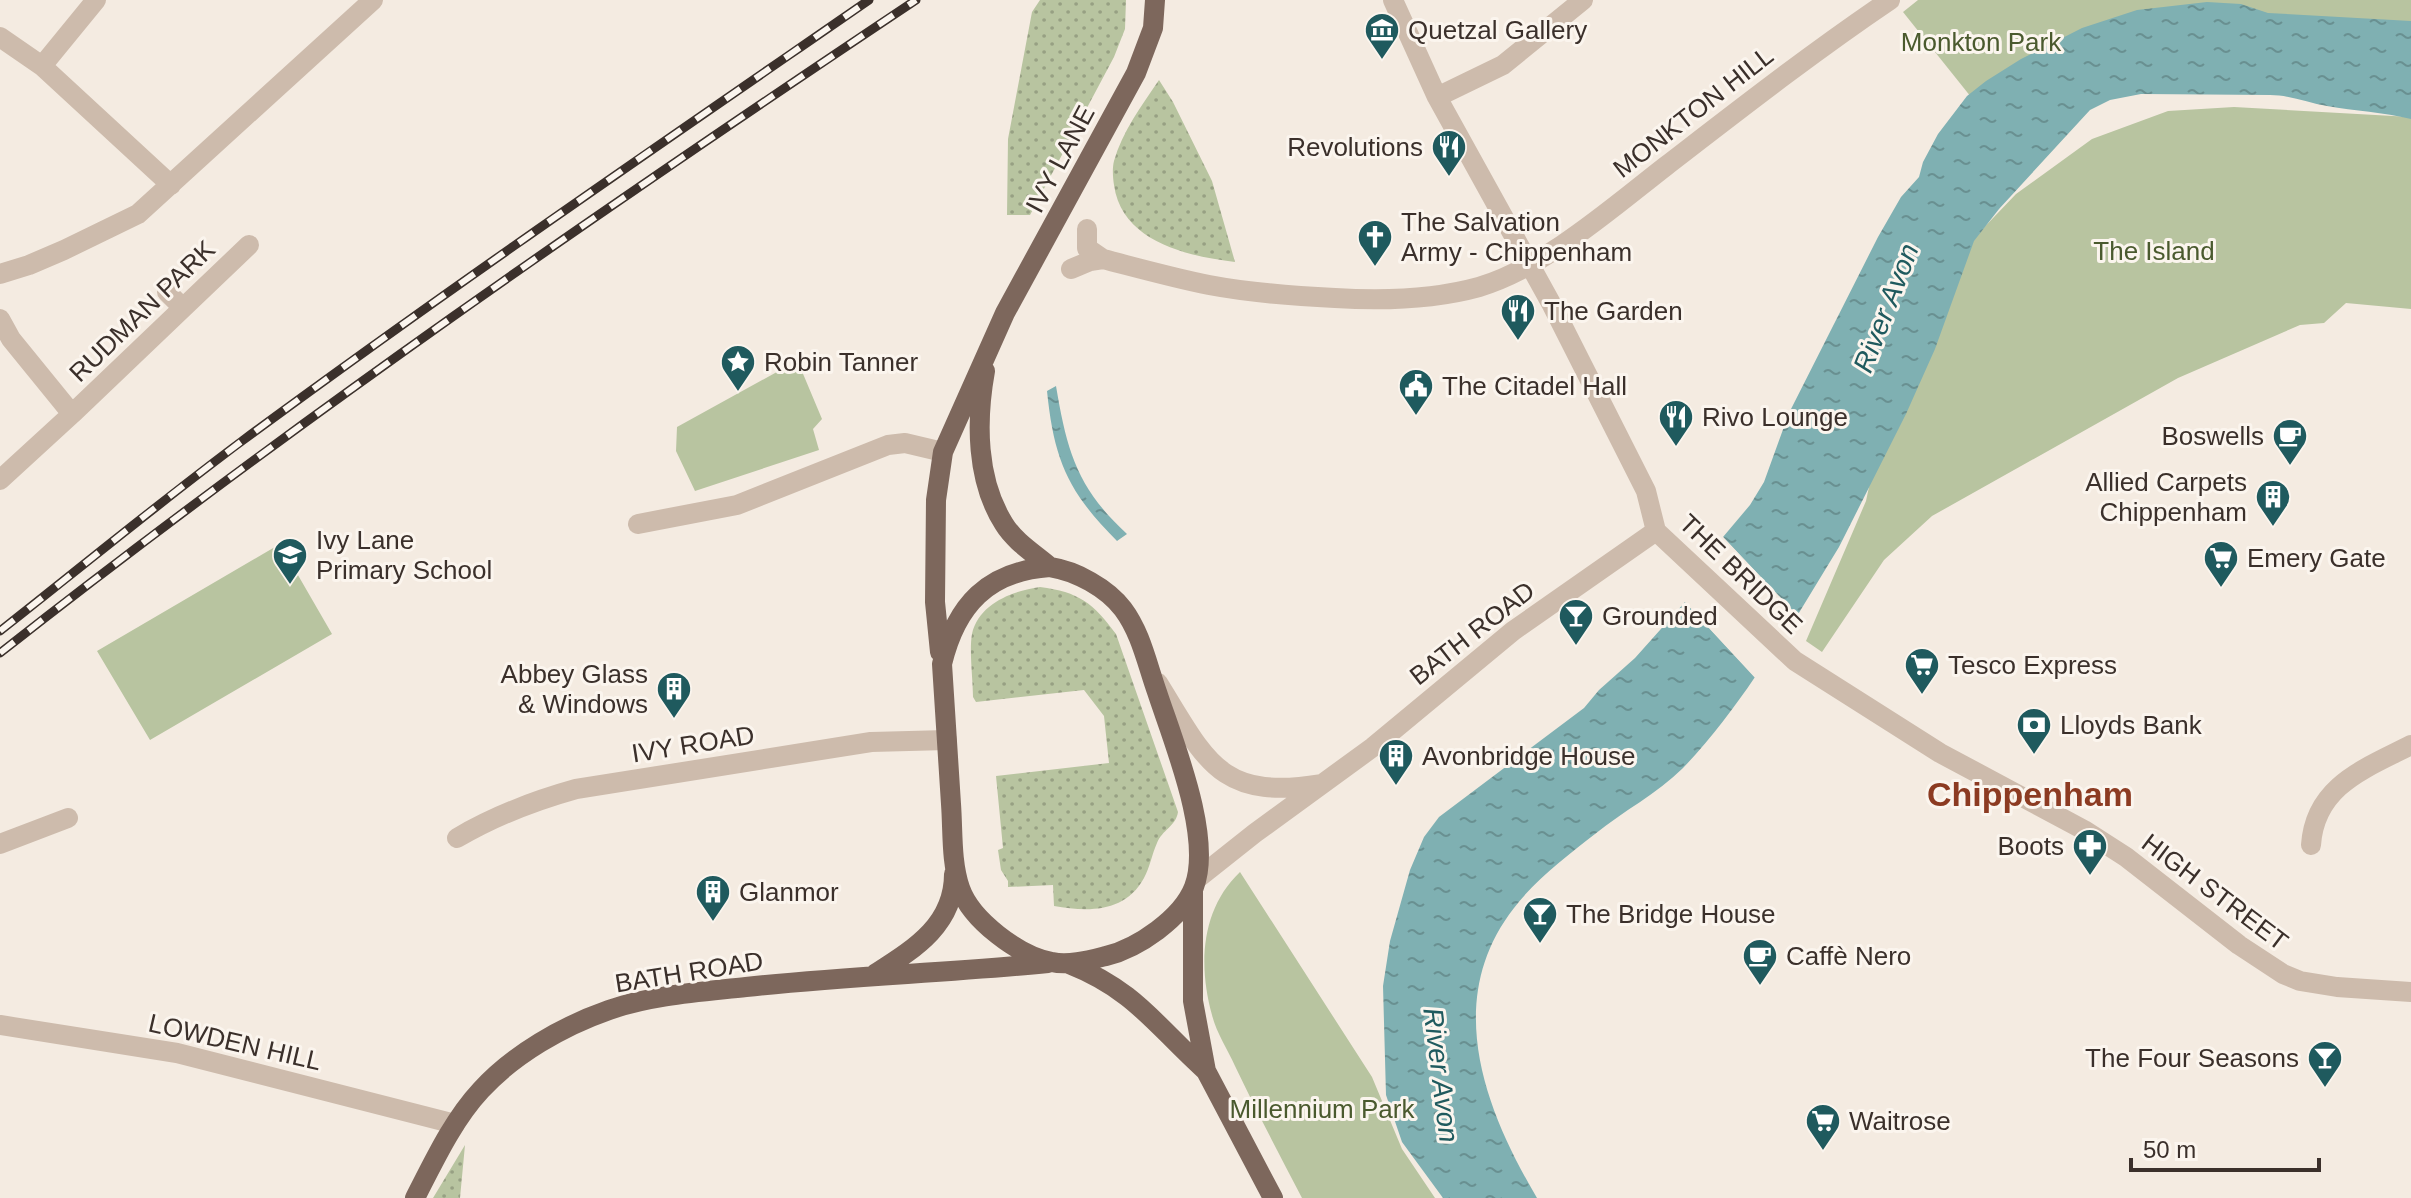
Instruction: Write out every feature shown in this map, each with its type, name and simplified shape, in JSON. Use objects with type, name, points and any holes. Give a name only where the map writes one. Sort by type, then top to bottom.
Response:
[{"type":"main road","name":"IVY LANE","points":[[954,857],[935,602],[936,500],[943,452],[994,336],[1136,73],[1153,28],[1155,0]]},
{"type":"main road","name":"IVY LANE","points":[[994,336],[980,402],[981,454],[986,479],[1004,525],[1050,567]]},
{"type":"main road","points":[[942,664],[946,644],[960,616],[981,592],[1014,572],[1050,567],[1086,580],[1111,596],[1134,626],[1189,788],[1197,839],[1193,1001],[1206,1071]]},
{"type":"main road","points":[[954,857],[959,885],[975,913],[1017,947],[1097,976],[1138,1003],[1206,1071],[1273,1198]]},
{"type":"main road","name":"BATH ROAD","points":[[875,974],[932,934],[950,902],[954,886],[954,857]]},
{"type":"main road","name":"BATH ROAD","points":[[415,1198],[455,1124],[482,1088],[560,1031],[609,1010],[680,995],[875,974],[1100,958],[1127,948],[1166,921],[1195,885]]},
{"type":"street","points":[[42,66],[96,0]]},
{"type":"street","points":[[0,274],[29,265],[122,223],[171,185],[373,0]]},
{"type":"street","name":"THE BRIDGE","points":[[1393,0],[1437,97],[1552,305],[1646,491],[1656,531],[1791,658]]},
{"type":"street","points":[[1437,97],[1503,65],[1583,0]]},
{"type":"street","name":"MONKTON HILL","points":[[1103,259],[1208,285],[1252,292],[1405,300],[1481,286],[1528,265],[1597,219],[1810,54],[1890,0]]},
{"type":"street","points":[[0,37],[42,66],[171,185]]},
{"type":"street","points":[[1087,229],[1087,248],[1103,259]]},
{"type":"street","name":"RUDMAN PARK","points":[[0,480],[249,245]]},
{"type":"street","points":[[1071,269],[1103,259]]},
{"type":"street","points":[[167,292],[183,308]]},
{"type":"street","name":"RUDMAN PARK","points":[[0,319],[17,347],[72,414]]},
{"type":"street","points":[[638,524],[737,505],[888,445],[905,443],[943,452]]},
{"type":"street","name":"BATH ROAD","points":[[1195,885],[1255,833],[1325,783],[1513,631],[1656,531]]},
{"type":"street","name":"HIGH STREET","points":[[1791,658],[1940,753],[2084,830],[2126,857],[2263,962],[2291,978],[2319,985],[2411,992]]},
{"type":"street","points":[[1149,669],[1194,741],[1210,761],[1228,776],[1250,784],[1272,787],[1325,783]]},
{"type":"street","name":"IVY ROAD","points":[[457,838],[493,817],[576,789],[871,742],[947,740]]},
{"type":"street","points":[[2311,845],[2317,813],[2325,799],[2366,767],[2411,745]]},
{"type":"street","points":[[0,844],[68,818]]},
{"type":"street","name":"LOWDEN HILL","points":[[0,1025],[177,1053],[455,1124]]},
{"type":"green space","points":[[1040,0],[1126,0],[1125,29],[1114,57],[1030,215],[1007,215],[1008,139],[1032,12]]},
{"type":"green space","name":"Monkton Park","points":[[1918,0],[2411,0],[2411,25],[1975,102],[1903,12]]},
{"type":"green space","points":[[1159,80],[1212,181],[1235,262],[1197,255],[1160,243],[1143,233],[1120,204],[1114,182],[1114,161],[1127,129]]},
{"type":"green space","name":"The Island","points":[[2234,107],[2411,117],[2411,309],[2346,303],[2324,323],[2300,325],[2178,378],[1932,516],[1884,560],[1822,652],[1806,641],[1866,501],[1876,454],[1952,261],[2016,194],[2092,139],[2168,111]]},
{"type":"green space","points":[[784,368],[794,372],[801,369],[822,419],[813,429],[819,450],[695,491],[676,451],[677,427]]},
{"type":"green space","points":[[280,544],[332,634],[150,740],[97,651]]},
{"type":"green space","points":[[1040,587],[1065,592],[1084,601],[1100,614],[1116,634],[1178,812],[1175,821],[1159,839],[1146,874],[1136,889],[1127,898],[1105,907],[1080,909],[1054,906],[1053,885],[1008,887],[1001,870],[998,850],[1003,848],[996,776],[1109,763],[1104,716],[1084,690],[976,702],[973,697],[971,641],[976,623],[998,600]]},
{"type":"green space","name":"Millennium Park","points":[[1240,872],[1372,1077],[1402,1149],[1435,1198],[1302,1198],[1219,1034],[1208,996],[1204,958],[1210,920],[1227,887]]},
{"type":"green space","points":[[465,1145],[460,1198],[433,1198]]},
{"type":"water","name":"River Avon","points":[[2207,2],[2241,4],[2268,13],[2411,21],[2411,119],[2270,95],[2141,94],[2110,100],[2090,110],[1999,209],[1974,241],[1935,349],[1906,414],[1839,547],[1797,616],[1723,537],[1750,505],[1764,482],[1789,413],[1878,237],[1901,197],[1919,177],[1923,162],[1938,134],[1967,96],[1986,81],[2082,28],[2137,10]]},
{"type":"water","points":[[1056,386],[1070,449],[1085,484],[1096,501],[1127,534],[1117,541],[1086,507],[1066,474],[1054,437],[1047,391]]},
{"type":"water","name":"River Avon","points":[[1685,602],[1755,677],[1721,724],[1683,768],[1542,878],[1514,908],[1492,943],[1480,980],[1476,1017],[1479,1054],[1501,1128],[1537,1198],[1443,1198],[1402,1142],[1386,1095],[1383,986],[1390,941],[1410,870],[1424,837],[1439,817],[1584,708],[1635,658]]},
{"type":"pier","points":[[1723,537],[1799,619],[1794,619],[1756,579],[1720,540]]},
{"type":"pier","points":[[1685,598],[1758,674],[1757,680],[1682,599]]},
{"type":"railway","points":[[0,631],[319,384],[869,0]]},
{"type":"railway","points":[[0,653],[337,399],[683,157],[916,0]]},
{"type":"place","name":"Quetzal Gallery","points":[[1382,61]]},
{"type":"place","name":"Revolutions","points":[[1449,178]]},
{"type":"place","name":"The Salvation Army - Chippenham","points":[[1375,268]]},
{"type":"place","name":"The Garden","points":[[1518,342]]},
{"type":"place","name":"Robin Tanner","points":[[738,393]]},
{"type":"place","name":"The Citadel Hall","points":[[1416,417]]},
{"type":"place","name":"Rivo Lounge","points":[[1676,448]]},
{"type":"place","name":"Boswells","points":[[2290,467]]},
{"type":"place","name":"Allied Carpets Chippenham","points":[[2273,528]]},
{"type":"place","name":"Ivy Lane Primary School","points":[[290,586]]},
{"type":"place","name":"Emery Gate","points":[[2221,589]]},
{"type":"place","name":"Grounded","points":[[1576,647]]},
{"type":"place","name":"Tesco Express","points":[[1922,696]]},
{"type":"place","name":"Abbey Glass & Windows","points":[[674,720]]},
{"type":"place","name":"Lloyds Bank","points":[[2034,756]]},
{"type":"place","name":"Avonbridge House","points":[[1396,787]]},
{"type":"place","name":"Boots","points":[[2090,877]]},
{"type":"place","name":"Glanmor","points":[[713,923]]},
{"type":"place","name":"The Bridge House","points":[[1540,945]]},
{"type":"place","name":"Caffè Nero","points":[[1760,987]]},
{"type":"place","name":"The Four Seasons","points":[[2325,1089]]},
{"type":"place","name":"Waitrose","points":[[1823,1152]]},
{"type":"district","name":"Chippenham","points":[[2030,794]]}]
